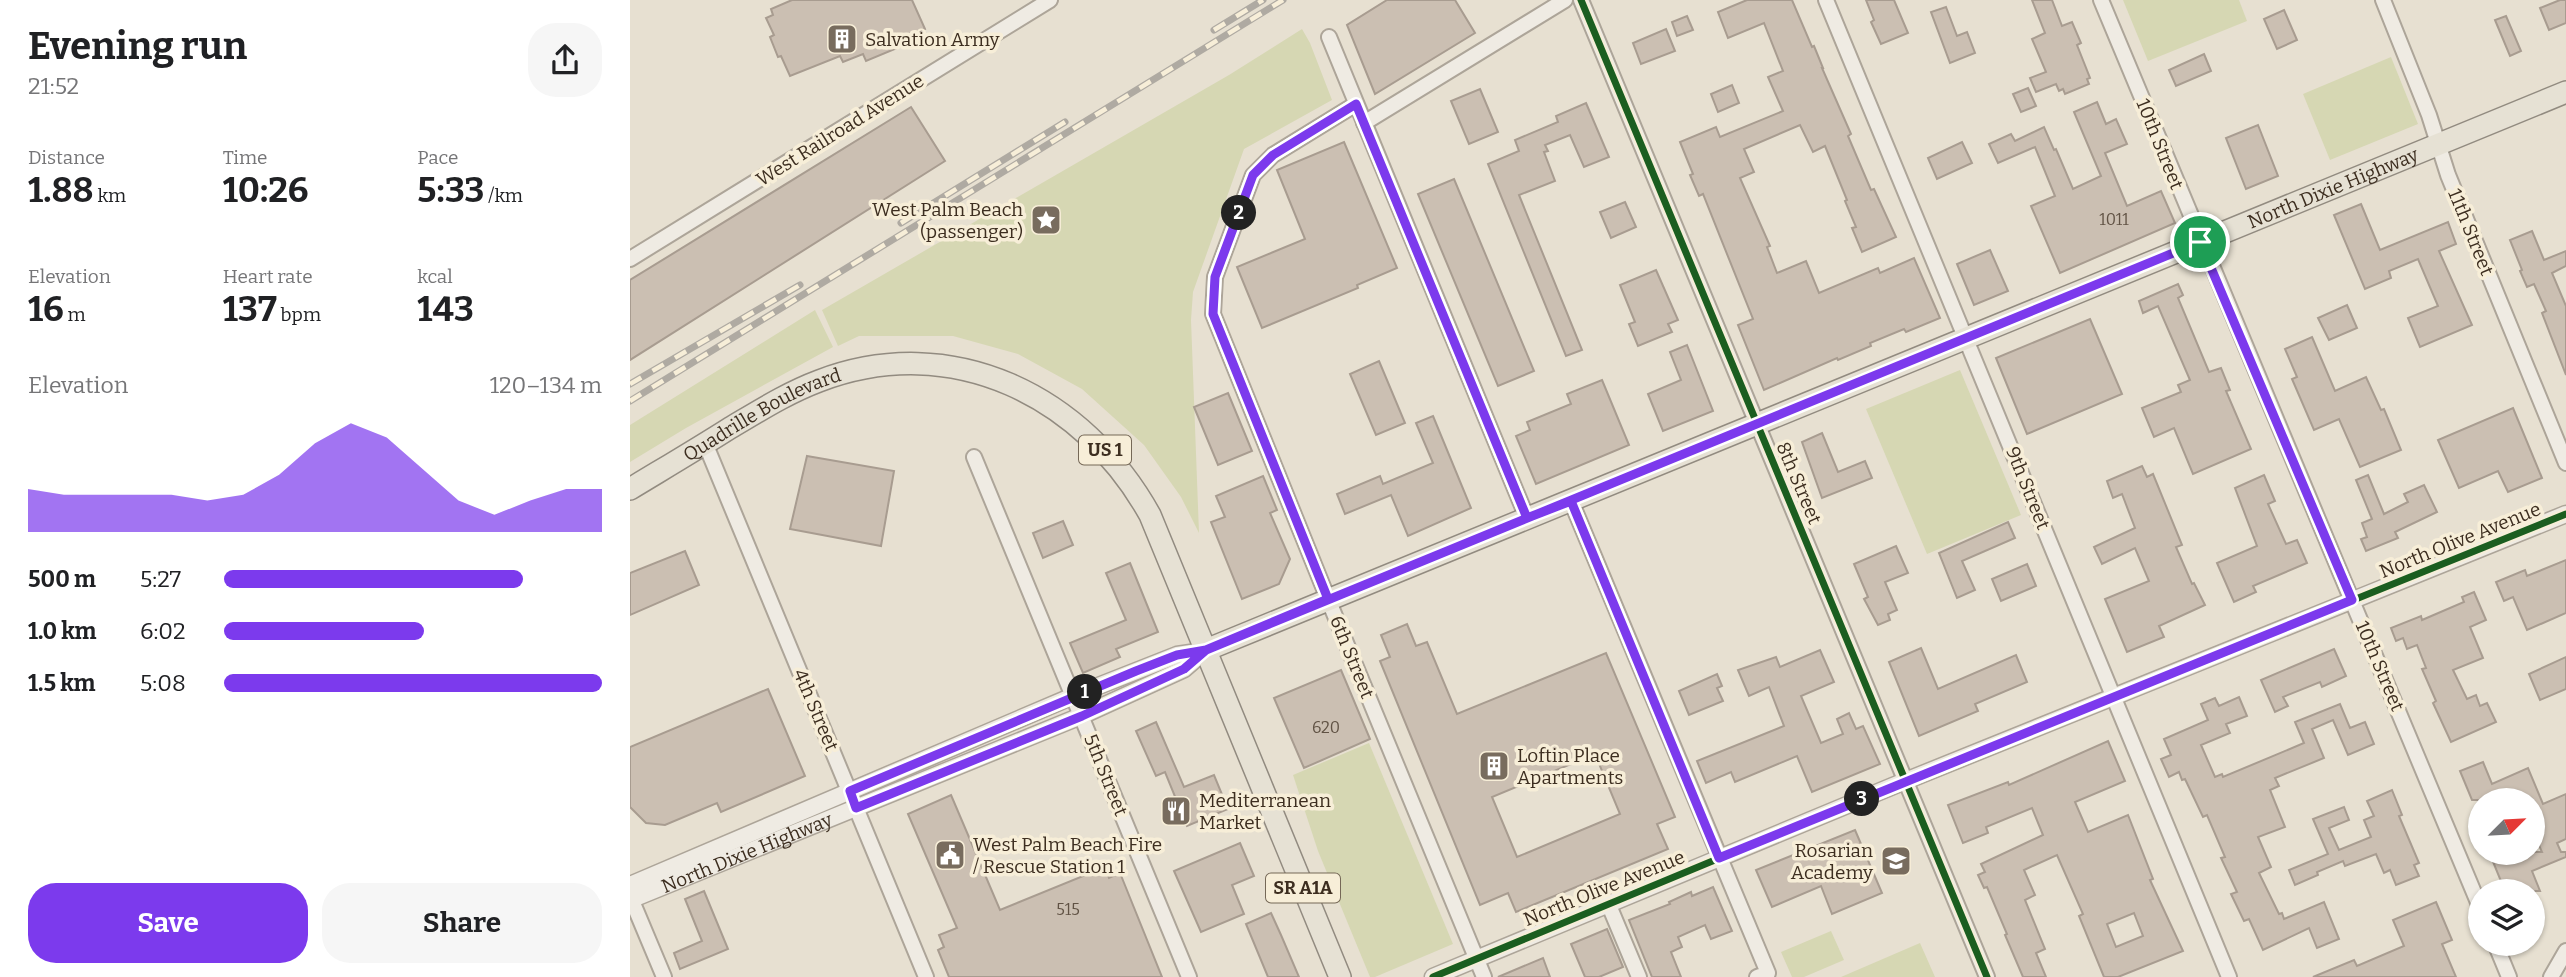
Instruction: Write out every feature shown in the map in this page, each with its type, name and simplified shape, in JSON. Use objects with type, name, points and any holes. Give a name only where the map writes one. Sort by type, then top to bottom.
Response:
[{"type":"main road","name":"North Dixie Highway","points":[[1206,650],[2566,92]]},
{"type":"main road","name":"Quadrille Boulevard","points":[[630,489],[782,397],[817,381],[858,369],[904,363],[953,367],[1002,380],[1057,409],[1094,439],[1129,480],[1150,515],[1206,650]]},
{"type":"main road","name":"SR A1A","points":[[1206,650],[1340,977]]},
{"type":"street","name":"West Railroad Avenue","points":[[630,259],[1050,0]]},
{"type":"street","points":[[1364,123],[1564,0]]},
{"type":"street","name":"8th Street","points":[[1581,0],[1987,977]]},
{"type":"street","name":"9th Street","points":[[1826,0],[2230,977]]},
{"type":"street","name":"10th Street","points":[[2101,0],[2468,879]]},
{"type":"street","name":"11th Street","points":[[2383,0],[2429,115],[2461,208],[2566,463]]},
{"type":"street","points":[[1329,37],[1527,518]]},
{"type":"street","name":"6th Street","points":[[1356,104],[1273,155],[1253,175],[1215,277],[1213,314],[1484,977]]},
{"type":"street","name":"4th Street","points":[[705,443],[926,977]]},
{"type":"street","name":"5th Street","points":[[974,457],[1189,977]]},
{"type":"street","points":[[1571,501],[1768,973],[1757,977]]},
{"type":"street","name":"North Olive Avenue","points":[[1433,977],[1906,781],[2566,514]]},
{"type":"street","name":"North Dixie Highway","points":[[630,895],[850,791],[1073,696],[1177,655],[1206,650]]},
{"type":"street","name":"North Dixie Highway","points":[[630,895],[856,808],[1082,716],[1184,669],[1206,650]]},
{"type":"street","points":[[630,895],[664,977]]},
{"type":"street","points":[[1608,904],[1639,977]]},
{"type":"street","points":[[2552,977],[2566,951]]},
{"type":"street","points":[[2500,956],[2509,977]]},
{"type":"green space","points":[[2123,0],[2239,0],[2247,21],[2148,61]]},
{"type":"green space","points":[[1302,29],[1332,100],[1244,149],[1193,292],[1191,320],[1199,533],[1181,497],[1144,445],[1082,389],[1018,354],[953,336],[859,336],[838,346],[822,310],[1229,75]]},
{"type":"green space","points":[[2391,57],[2418,124],[2330,160],[2303,94]]},
{"type":"green space","points":[[815,310],[833,347],[630,462],[630,425]]},
{"type":"green space","points":[[1960,370],[2021,515],[1927,554],[1866,409]]},
{"type":"green space","points":[[1369,743],[1453,944],[1375,977],[1370,977],[1318,851],[1293,775]]},
{"type":"green space","points":[[1831,931],[1844,960],[1804,977],[1792,977],[1781,952]]},
{"type":"green space","points":[[1920,943],[1935,977],[1841,977]]},
{"type":"building","name":"Salvation Army","points":[[792,0],[912,0],[925,29],[911,35],[914,41],[866,61],[863,54],[843,62],[840,56],[790,76],[781,56],[778,57],[770,37],[774,35],[766,18],[773,15],[771,9]]},
{"type":"building","points":[[1387,0],[1455,0],[1475,33],[1375,94],[1347,25]]},
{"type":"building","points":[[1747,0],[1792,0],[1851,134],[1848,136],[1871,190],[1874,189],[1896,237],[1862,252],[1852,228],[1856,227],[1845,201],[1847,200],[1825,146],[1813,152],[1800,125],[1744,149],[1754,172],[1740,178],[1770,246],[1767,247],[1777,273],[1806,261],[1819,293],[1878,268],[1880,273],[1914,258],[1940,318],[1906,332],[1904,329],[1870,343],[1871,346],[1764,390],[1738,325],[1753,319],[1703,194],[1699,196],[1690,175],[1693,174],[1680,142],[1716,127],[1720,137],[1783,111],[1768,77],[1783,71],[1764,23],[1728,38],[1718,12]]},
{"type":"building","points":[[1866,0],[1894,0],[1908,33],[1881,44],[1871,22],[1874,20]]},
{"type":"building","points":[[2032,0],[2052,0],[2062,26],[2072,22],[2081,43],[2077,45],[2090,78],[2087,79],[2089,84],[2065,94],[2063,89],[2059,91],[2056,84],[2036,92],[2030,78],[2046,72],[2032,39],[2045,33]]},
{"type":"building","points":[[2566,0],[2566,23],[2549,30],[2540,8]]},
{"type":"building","points":[[1946,7],[1957,36],[1967,32],[1975,53],[1950,63],[1931,12]]},
{"type":"building","points":[[2284,10],[2297,40],[2277,49],[2264,19]]},
{"type":"building","points":[[1687,16],[1693,30],[1677,36],[1672,22]]},
{"type":"building","points":[[2506,16],[2521,51],[2510,56],[2495,20]]},
{"type":"building","points":[[1666,29],[1675,51],[1641,64],[1633,43]]},
{"type":"building","points":[[2204,54],[2211,71],[2176,86],[2169,70]]},
{"type":"building","points":[[1732,85],[1739,103],[1718,112],[1711,94]]},
{"type":"building","points":[[2028,88],[2036,106],[2021,112],[2013,94]]},
{"type":"building","points":[[1480,89],[1498,132],[1469,144],[1451,101]]},
{"type":"building","points":[[2097,102],[2106,124],[2116,119],[2127,144],[2105,153],[2127,206],[2161,191],[2175,223],[2060,273],[2031,206],[2055,196],[2035,147],[1998,163],[1989,144],[2011,134],[2015,141],[2044,127],[2073,189],[2101,176],[2074,112]]},
{"type":"building","points":[[1586,103],[1609,157],[1584,167],[1570,135],[1545,145],[1548,151],[1544,152],[1555,181],[1519,195],[1582,350],[1566,356],[1488,164],[1519,151],[1515,140],[1558,122],[1556,116]]},
{"type":"building","points":[[911,107],[945,161],[630,360],[630,280]]},
{"type":"building","points":[[2258,125],[2278,176],[2246,189],[2226,138]]},
{"type":"building","points":[[1344,142],[1397,268],[1357,285],[1358,288],[1262,328],[1237,267],[1305,239],[1277,170]]},
{"type":"building","points":[[1962,142],[1972,163],[1937,179],[1928,158]]},
{"type":"building","points":[[1454,179],[1534,371],[1498,386],[1418,194]]},
{"type":"building","points":[[1625,202],[1636,227],[1611,238],[1600,212]]},
{"type":"building","points":[[2361,204],[2380,250],[2448,222],[2456,244],[2439,251],[2472,325],[2420,347],[2408,318],[2438,306],[2418,259],[2389,271],[2391,278],[2365,289],[2334,215]]},
{"type":"building","points":[[2532,231],[2544,260],[2566,251],[2566,266],[2552,273],[2566,306],[2566,375],[2542,313],[2546,311],[2534,284],[2527,287],[2510,240]]},
{"type":"building","points":[[1990,250],[2008,291],[1974,305],[1957,264]]},
{"type":"building","points":[[1656,270],[1678,320],[1668,324],[1672,332],[1638,346],[1629,324],[1635,322],[1620,285]]},
{"type":"building","points":[[2178,284],[2183,295],[2178,298],[2209,372],[2221,368],[2230,390],[2226,391],[2251,449],[2193,474],[2174,428],[2154,437],[2142,408],[2181,392],[2178,385],[2190,380],[2158,306],[2143,313],[2139,301]]},
{"type":"building","points":[[2347,305],[2357,328],[2329,340],[2318,318]]},
{"type":"building","points":[[2090,319],[2122,394],[2027,434],[1996,358]]},
{"type":"building","points":[[2312,337],[2335,391],[2366,377],[2381,410],[2384,409],[2401,450],[2360,467],[2339,419],[2314,430],[2292,379],[2297,377],[2285,349]]},
{"type":"building","points":[[1687,345],[1713,411],[1663,431],[1648,394],[1681,380],[1670,352]]},
{"type":"building","points":[[1379,361],[1405,423],[1376,435],[1350,374]]},
{"type":"building","points":[[1602,380],[1629,445],[1536,484],[1516,436],[1530,430],[1527,422],[1571,404],[1567,394]]},
{"type":"building","points":[[1228,393],[1252,451],[1218,465],[1194,407]]},
{"type":"building","points":[[2513,408],[2542,478],[2508,492],[2498,471],[2459,488],[2438,440]]},
{"type":"building","points":[[1433,416],[1471,508],[1408,536],[1391,495],[1345,514],[1337,494],[1380,476],[1383,484],[1433,463],[1416,423]]},
{"type":"building","points":[[1822,433],[1838,472],[1865,461],[1872,478],[1822,498],[1802,442]]},
{"type":"building","points":[[807,456],[894,471],[881,546],[790,529]]},
{"type":"building","points":[[2142,466],[2147,477],[2153,474],[2182,545],[2176,547],[2192,584],[2194,583],[2205,605],[2159,626],[2164,637],[2127,652],[2105,599],[2149,581],[2135,548],[2102,564],[2094,547],[2135,528],[2122,494],[2113,498],[2107,481]]},
{"type":"building","points":[[2264,475],[2275,501],[2268,504],[2286,544],[2297,540],[2307,563],[2253,586],[2256,592],[2234,602],[2217,563],[2257,546],[2235,488]]},
{"type":"building","points":[[2368,475],[2384,514],[2408,502],[2404,494],[2424,485],[2437,512],[2395,532],[2398,538],[2366,551],[2361,539],[2367,537],[2362,523],[2372,519],[2356,480]]},
{"type":"building","points":[[1263,476],[1277,510],[1270,513],[1290,559],[1279,584],[1242,599],[1211,522],[1225,517],[1216,496]]},
{"type":"building","points":[[1063,521],[1073,545],[1043,558],[1033,533]]},
{"type":"building","points":[[2008,522],[2015,538],[1962,561],[1975,590],[1957,598],[1939,553]]},
{"type":"building","points":[[1896,546],[1908,573],[1885,582],[1897,610],[1888,614],[1890,620],[1878,625],[1864,599],[1868,597],[1854,564]]},
{"type":"building","points":[[685,551],[699,585],[630,615],[630,573]]},
{"type":"building","points":[[2566,560],[2566,613],[2527,630],[2513,597],[2504,601],[2496,582],[2525,570],[2527,576]]},
{"type":"building","points":[[1130,563],[1158,632],[1116,649],[1120,657],[1083,673],[1070,643],[1126,620],[1106,573]]},
{"type":"building","points":[[2027,564],[2036,586],[2001,601],[1992,579]]},
{"type":"building","points":[[2474,592],[2486,620],[2470,627],[2483,658],[2453,670],[2467,699],[2476,695],[2480,706],[2487,703],[2496,722],[2451,742],[2433,703],[2436,701],[2422,669],[2426,668],[2417,645],[2407,649],[2403,638],[2396,641],[2391,628],[2421,616],[2422,620],[2464,602],[2462,597]]},
{"type":"building","name":"Loftin Place Apartments","points":[[1407,624],[1416,646],[1427,642],[1457,714],[1606,653],[1675,817],[1657,824],[1668,849],[1516,912],[1508,893],[1480,905],[1380,661],[1390,657],[1381,635]],"holes":[[[1595,754],[1620,814],[1517,857],[1492,797]]]},
{"type":"building","points":[[1921,648],[1938,689],[2016,655],[2027,682],[1975,704],[1978,711],[1919,736],[1889,662]]},
{"type":"building","points":[[2334,649],[2346,676],[2322,687],[2320,682],[2283,697],[2288,706],[2275,712],[2261,680]]},
{"type":"building","points":[[1820,650],[1834,682],[1801,696],[1821,743],[1843,734],[1837,719],[1849,713],[1856,729],[1863,726],[1880,764],[1812,792],[1797,756],[1735,782],[1731,772],[1706,783],[1697,761],[1784,726],[1769,687],[1749,696],[1738,670],[1776,657],[1780,667]]},
{"type":"building","points":[[2566,657],[2566,689],[2540,700],[2529,674]]},
{"type":"building","points":[[1341,670],[1370,739],[1304,768],[1274,698]]},
{"type":"building","points":[[1717,674],[1722,686],[1717,688],[1723,701],[1689,715],[1679,691]]},
{"type":"building","points":[[768,689],[805,776],[721,812],[717,803],[665,825],[646,823],[630,807],[630,747]]},
{"type":"building","points":[[2239,697],[2247,716],[2226,724],[2230,733],[2201,745],[2215,777],[2222,774],[2223,777],[2304,743],[2295,722],[2340,704],[2350,728],[2365,722],[2374,744],[2348,755],[2333,720],[2312,729],[2324,758],[2275,778],[2279,786],[2270,790],[2285,827],[2258,837],[2271,867],[2259,873],[2284,919],[2324,902],[2339,939],[2317,948],[2309,928],[2263,950],[2249,919],[2244,921],[2231,894],[2237,892],[2221,858],[2225,857],[2207,815],[2203,817],[2185,779],[2182,780],[2179,772],[2169,777],[2161,759],[2171,755],[2164,739],[2208,720],[2201,704],[2215,698],[2219,706]]},
{"type":"building","points":[[1156,722],[1184,787],[1214,775],[1228,809],[1187,826],[1165,772],[1156,776],[1136,731]]},
{"type":"building","points":[[2108,741],[2125,781],[2075,802],[2088,832],[2128,815],[2153,879],[2150,880],[2183,951],[2118,977],[2104,977],[2079,916],[2083,914],[2057,855],[2024,870],[2035,895],[2025,900],[2045,949],[2036,953],[2046,977],[2023,977],[1987,887],[1984,888],[1978,875],[1985,872],[1981,864],[2043,835],[2032,808],[1986,827],[1988,833],[1963,843],[1948,805],[2008,782],[2009,785]],"holes":[[[2134,913],[2143,936],[2116,947],[2107,924]]]},
{"type":"building","points":[[2483,762],[2492,784],[2528,768],[2536,788],[2468,788],[2468,790],[2460,771]]},
{"type":"building","points":[[2392,790],[2402,815],[2399,816],[2419,863],[2414,865],[2419,876],[2396,885],[2390,870],[2384,873],[2376,854],[2345,866],[2343,861],[2295,885],[2289,870],[2328,854],[2313,819],[2344,807],[2349,820],[2329,828],[2339,850],[2371,837],[2364,820],[2374,816],[2367,801]]},
{"type":"building","points":[[2566,794],[2566,839],[2557,843],[2561,852],[2566,852],[2566,857],[2532,871],[2535,879],[2500,879],[2494,865],[2545,865],[2545,803]]},
{"type":"building","points":[[951,795],[1000,910],[1105,867],[1109,878],[1120,873],[1162,977],[949,977],[938,950],[944,947],[939,935],[957,928],[908,814]]},
{"type":"building","points":[[1855,830],[1882,893],[1832,914],[1821,886],[1772,907],[1756,870]]},
{"type":"building","points":[[1240,843],[1254,876],[1232,885],[1244,914],[1201,932],[1174,871]]},
{"type":"building","points":[[1713,887],[1732,931],[1711,939],[1705,925],[1678,937],[1682,947],[1671,952],[1681,977],[1652,977],[1629,920],[1670,904],[1669,902],[1691,892],[1692,896]]},
{"type":"building","points":[[704,891],[728,949],[680,969],[674,953],[702,941],[685,899]]},
{"type":"building","points":[[2436,902],[2452,940],[2442,944],[2456,977],[2313,977],[2354,960],[2357,966],[2404,946],[2393,920]]},
{"type":"building","points":[[1271,913],[1299,977],[1268,977],[1246,924]]},
{"type":"building","points":[[1607,929],[1623,967],[1599,977],[1585,977],[1571,944]]},
{"type":"building","points":[[1543,958],[1550,977],[1498,977]]},
{"type":"railway","points":[[1214,30],[1263,0]]},
{"type":"railway","points":[[630,401],[1283,0]]},
{"type":"railway","points":[[901,223],[1065,122]]},
{"type":"railway","points":[[630,384],[800,285]]},
{"type":"cycle path","points":[[1581,0],[1987,977]]},
{"type":"cycle path","points":[[1433,977],[1893,786],[2566,514]]},
{"type":"place","name":"Salvation Army","points":[[842,39]]},
{"type":"place","name":"West Palm Beach (passenger)","points":[[1046,220]]},
{"type":"place","name":"Loftin Place Apartments","points":[[1494,766]]},
{"type":"place","name":"Mediterranean Market","points":[[1176,811]]},
{"type":"place","name":"West Palm Beach Fire / Rescue Station 1","points":[[950,855]]},
{"type":"place","name":"Rosarian Academy","points":[[1896,861]]},
{"type":"route","points":[[2200,242],[1852,387],[1571,501],[1328,599],[1206,650],[1177,655],[1073,696],[850,791],[856,808],[1082,716],[1184,669],[1206,650],[1238,637],[1328,599],[1213,314],[1215,277],[1253,175],[1273,155],[1356,104],[1527,518],[1571,501],[1719,858],[2352,600],[2200,242]]}]
